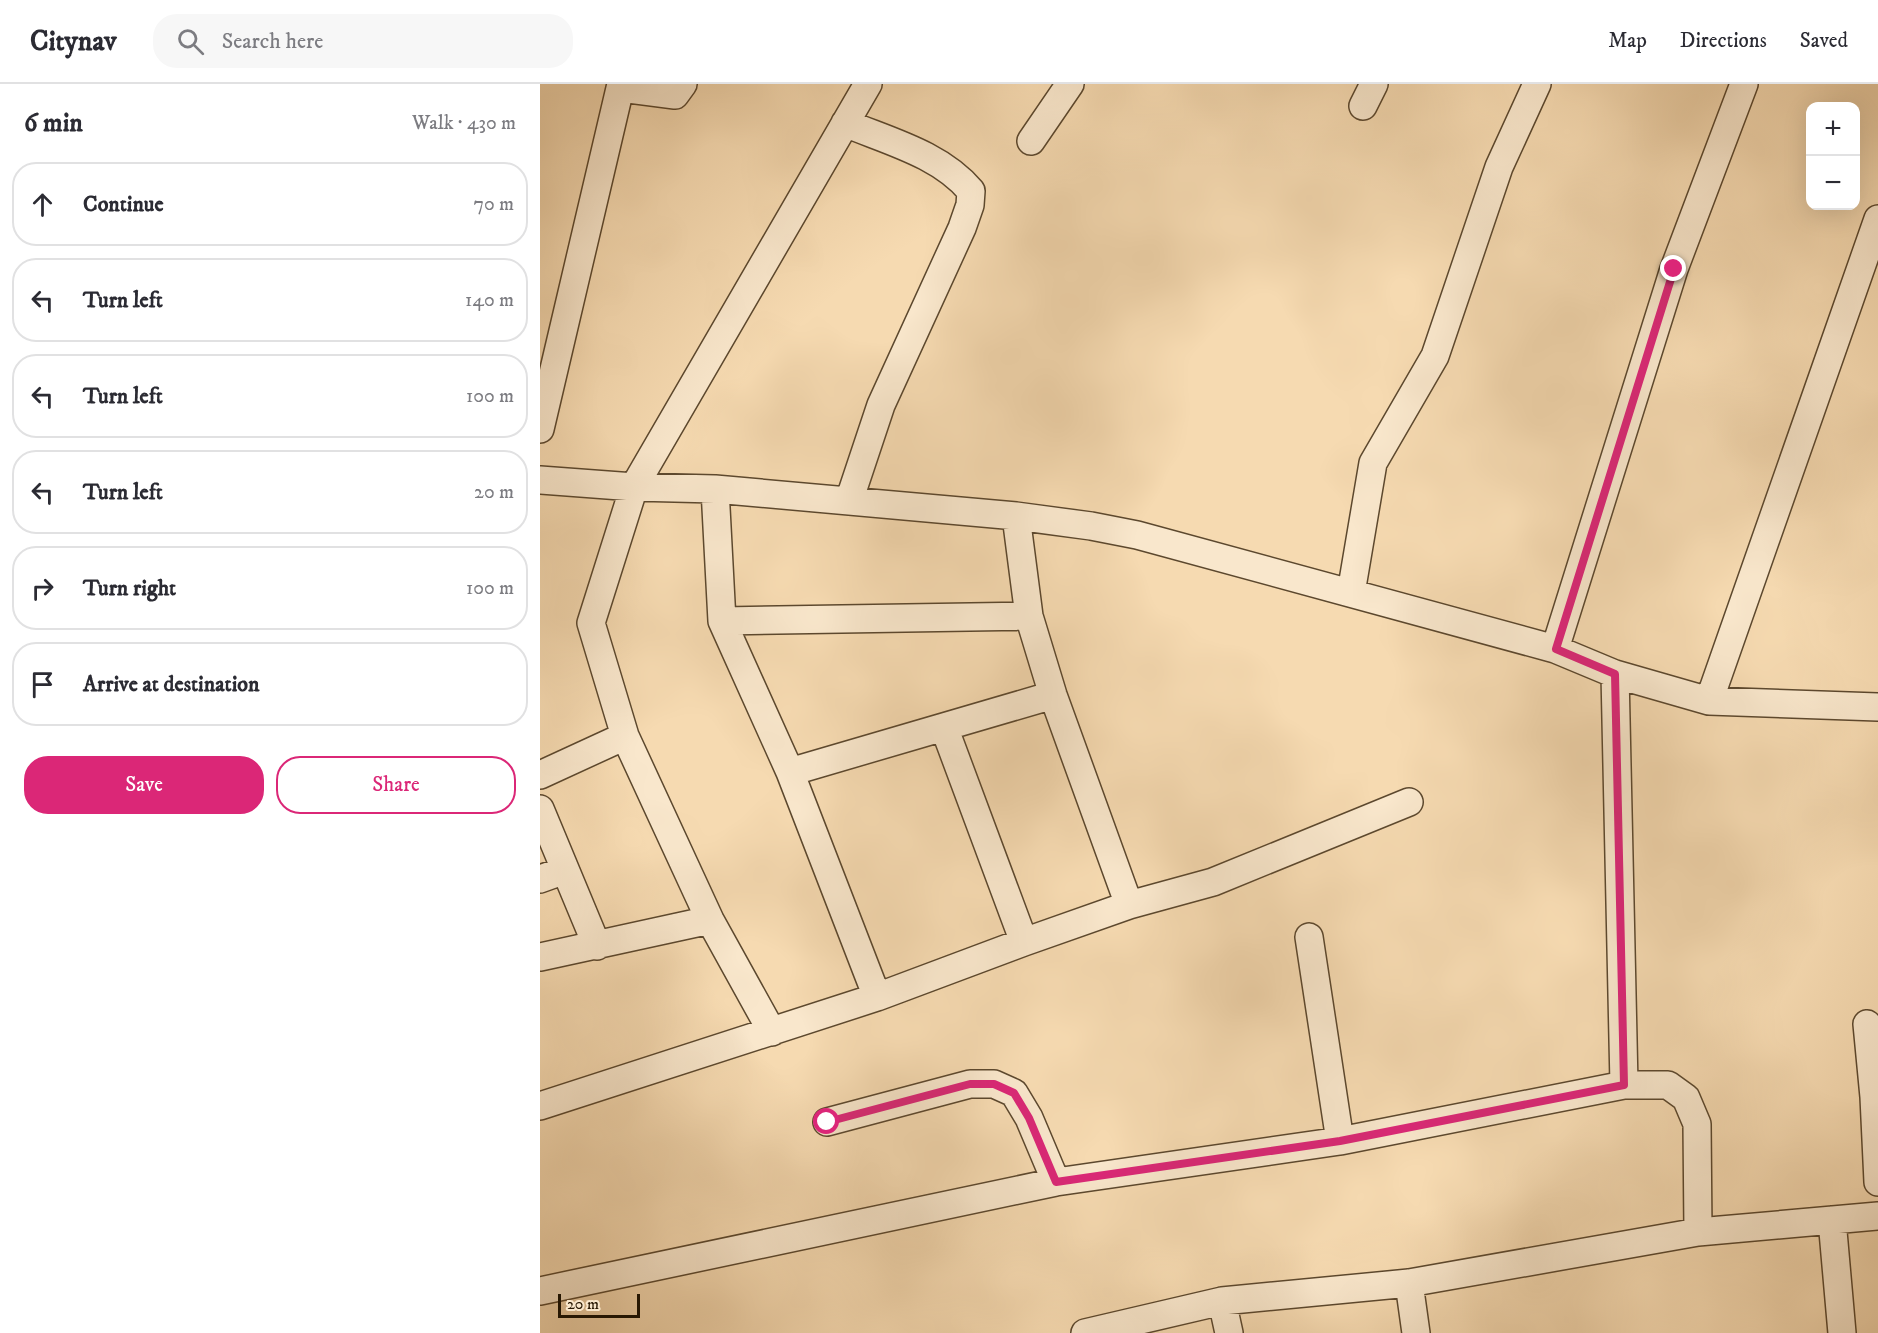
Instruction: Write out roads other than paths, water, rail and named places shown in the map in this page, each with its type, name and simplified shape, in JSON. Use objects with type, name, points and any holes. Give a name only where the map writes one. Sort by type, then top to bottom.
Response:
[{"type":"street","points":[[540,429],[621,86],[675,95],[683,84]]},
{"type":"street","points":[[772,1032],[710,920],[625,736],[591,623],[634,487],[868,84]]},
{"type":"street","points":[[1031,141],[1070,84]]},
{"type":"street","points":[[1351,593],[1373,463],[1436,356],[1499,167],[1537,84]]},
{"type":"street","points":[[1556,649],[1674,269],[1744,84]]},
{"type":"street","points":[[845,123],[926,156],[963,182],[970,191],[970,205],[962,228],[881,405],[849,501]]},
{"type":"street","points":[[1709,701],[1878,219]]},
{"type":"street","points":[[540,480],[634,487],[715,489],[1016,516],[1091,526],[1137,535],[1556,649],[1615,674],[1709,701],[1878,707]]},
{"type":"street","points":[[715,489],[722,621],[790,772],[877,997]]},
{"type":"street","points":[[1016,516],[1029,616],[1053,695],[1129,905]]},
{"type":"street","points":[[722,621],[1029,616]]},
{"type":"street","points":[[1615,674],[1624,1085]]},
{"type":"street","points":[[790,772],[1053,695]]},
{"type":"street","points":[[944,727],[1024,942]]},
{"type":"street","points":[[540,775],[625,736]]},
{"type":"street","points":[[540,1106],[877,997],[1129,905],[1213,882],[1409,802]]},
{"type":"street","points":[[540,809],[597,946]]},
{"type":"street","points":[[540,879],[565,870]]},
{"type":"street","points":[[540,957],[710,920]]},
{"type":"street","points":[[1309,937],[1340,1141]]},
{"type":"street","points":[[1867,1024],[1874,1097],[1878,1182]]},
{"type":"street","points":[[827,1122],[970,1084],[994,1084],[1014,1093],[1029,1118],[1056,1182]]},
{"type":"street","points":[[540,1291],[1056,1182],[1340,1141],[1624,1085],[1668,1085],[1686,1098],[1696,1124],[1698,1232]]},
{"type":"street","points":[[1084,1333],[1222,1301],[1409,1283],[1698,1232],[1878,1216]]},
{"type":"street","points":[[1832,1220],[1842,1333]]},
{"type":"street","points":[[1409,1283],[1416,1333]]},
{"type":"street","points":[[1222,1301],[1229,1333]]}]
